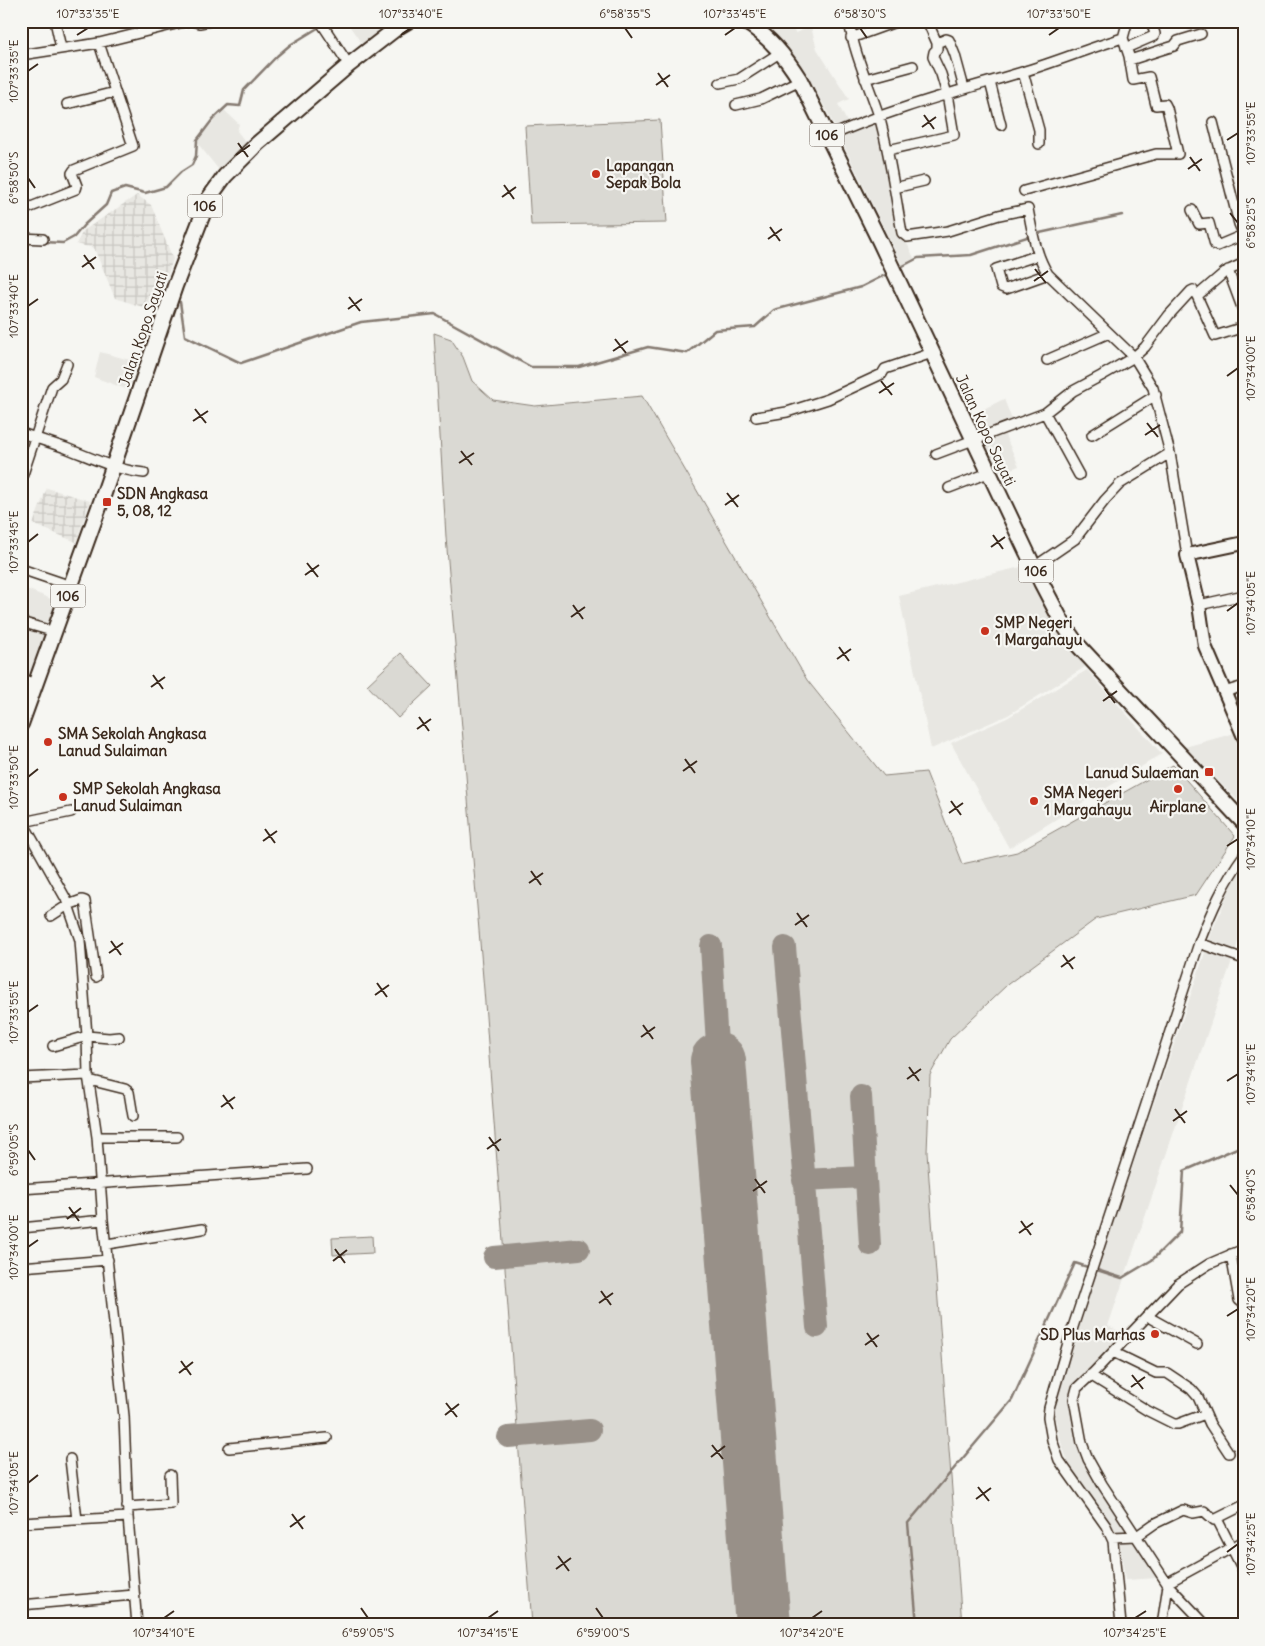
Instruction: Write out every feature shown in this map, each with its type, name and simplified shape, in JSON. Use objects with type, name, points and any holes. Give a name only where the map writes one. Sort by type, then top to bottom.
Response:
[{"type":"main road","name":"Jalan Kopo Sayati","points":[[21,724],[55,632],[181,269],[209,198],[225,176],[252,149],[349,65],[408,21]]},
{"type":"main road","name":"Jalan Kopo Sayati","points":[[744,21],[764,35],[781,52],[800,80],[974,439],[988,473],[1060,618],[1076,643],[1244,823]]},
{"type":"street","points":[[55,21],[61,48]]},
{"type":"street","points":[[21,55],[99,43],[188,21]]},
{"type":"street","points":[[193,21],[199,23],[210,21]]},
{"type":"street","points":[[320,21],[349,65]]},
{"type":"street","points":[[849,21],[851,38],[888,150],[904,236],[948,230],[1028,209],[1034,241],[1048,274],[1134,356],[1147,376],[1156,395],[1170,453],[1205,646],[1244,736]]},
{"type":"street","points":[[851,38],[898,21]]},
{"type":"street","points":[[1024,190],[1156,154],[1178,154],[1166,105],[1156,104],[1149,77],[1133,80],[1130,60],[1123,38],[1126,21]]},
{"type":"street","points":[[1126,48],[1154,36],[1151,21]]},
{"type":"street","points":[[888,150],[954,135],[947,94],[933,57],[934,52],[937,50],[937,43],[929,25]]},
{"type":"street","points":[[1130,60],[1174,46],[1178,41],[1201,34]]},
{"type":"street","points":[[828,137],[878,116],[964,88],[1023,72],[1123,38]]},
{"type":"street","points":[[937,43],[946,39],[949,40],[955,54],[964,88]]},
{"type":"street","points":[[21,211],[76,189],[77,186],[72,173],[74,170],[133,146],[99,43]]},
{"type":"street","points":[[720,83],[739,79],[781,52]]},
{"type":"street","points":[[866,79],[913,66]]},
{"type":"street","points":[[1023,72],[1039,130],[1039,144]]},
{"type":"street","points":[[736,105],[761,99],[800,80]]},
{"type":"street","points":[[990,82],[1001,125]]},
{"type":"street","points":[[67,104],[115,92]]},
{"type":"street","points":[[1192,210],[1199,224],[1209,223],[1215,245],[1217,246],[1243,235],[1213,122]]},
{"type":"street","points":[[894,188],[924,181]]},
{"type":"street","points":[[21,238],[43,239]]},
{"type":"street","points":[[1039,255],[997,268],[1001,287],[1006,289],[1048,274]]},
{"type":"street","points":[[1196,293],[1228,270],[1244,263]]},
{"type":"street","points":[[1228,270],[1244,313]]},
{"type":"street","points":[[936,454],[1045,413],[1074,390],[1134,356],[1145,347],[1191,291],[1196,293]]},
{"type":"street","points":[[1196,293],[1215,336],[1244,327]]},
{"type":"street","points":[[1047,360],[1109,333]]},
{"type":"street","points":[[756,417],[787,412],[828,398],[882,374],[885,369],[932,353]]},
{"type":"street","points":[[21,480],[52,387],[61,379],[67,364]]},
{"type":"street","points":[[1092,435],[1156,395]]},
{"type":"street","points":[[1045,413],[1079,475]]},
{"type":"street","points":[[21,433],[111,470],[144,473]]},
{"type":"street","points":[[1034,566],[1075,539],[1120,484],[1170,453]]},
{"type":"street","points":[[949,488],[988,473]]},
{"type":"street","points":[[1187,555],[1244,542]]},
{"type":"street","points":[[21,569],[71,586]]},
{"type":"street","points":[[1199,605],[1242,595],[1244,608]]},
{"type":"street","points":[[21,622],[55,632]]},
{"type":"street","points":[[21,680],[36,684]]},
{"type":"street","points":[[1224,692],[1244,686]]},
{"type":"street","points":[[71,812],[22,820],[68,905],[80,940],[89,1078],[97,1137],[124,1416],[128,1517],[137,1625]]},
{"type":"street","points":[[1121,1625],[1112,1537],[1059,1460],[1052,1440],[1048,1417],[1054,1386],[1199,943],[1230,875],[1244,855]]},
{"type":"street","points":[[51,916],[68,905],[82,900],[85,901],[96,977]]},
{"type":"street","points":[[1199,943],[1244,959]]},
{"type":"street","points":[[53,1046],[87,1036],[109,1038],[120,1036]]},
{"type":"street","points":[[21,1059],[22,1078],[89,1078],[125,1089],[129,1092],[133,1116]]},
{"type":"street","points":[[97,1137],[177,1137]]},
{"type":"street","points":[[21,1189],[307,1169]]},
{"type":"street","points":[[21,1228],[104,1220]]},
{"type":"street","points":[[107,1244],[202,1229]]},
{"type":"street","points":[[1206,1625],[1168,1585],[1095,1473],[1082,1443],[1074,1399],[1078,1388],[1172,1289],[1185,1278],[1209,1264],[1244,1249]]},
{"type":"street","points":[[1231,1254],[1239,1300],[1244,1304]]},
{"type":"street","points":[[21,1267],[108,1260]]},
{"type":"street","points":[[1149,1315],[1152,1319],[1197,1344]]},
{"type":"street","points":[[1113,1352],[1156,1373],[1167,1373],[1191,1389],[1198,1397],[1205,1414],[1229,1453]]},
{"type":"street","points":[[1090,1375],[1148,1411],[1174,1424],[1205,1414]]},
{"type":"street","points":[[228,1448],[327,1438]]},
{"type":"street","points":[[70,1459],[77,1520]]},
{"type":"street","points":[[128,1507],[171,1504],[170,1475]]},
{"type":"street","points":[[1112,1537],[1136,1536],[1183,1510],[1193,1514],[1204,1511],[1212,1520],[1244,1505]]},
{"type":"street","points":[[21,1522],[128,1517]]},
{"type":"street","points":[[1217,1519],[1244,1572]]},
{"type":"street","points":[[1168,1585],[1244,1541]]},
{"type":"street","points":[[1162,1625],[1168,1585]]},
{"type":"street","points":[[21,1605],[134,1595]]},
{"type":"shaded area","points":[[346,21],[392,21],[362,44]]},
{"type":"shaded area","points":[[756,21],[790,21],[795,33],[811,27],[817,49],[849,99],[838,104],[850,128],[879,119],[898,224],[914,258],[902,265],[827,111],[804,69],[786,44]]},
{"type":"shaded area","points":[[223,109],[239,124],[237,131],[247,144],[219,170],[195,140],[213,123],[211,120]]},
{"type":"shaded area","name":"Lapangan Sepak Bola","points":[[660,120],[667,223],[531,225],[525,126]]},
{"type":"shaded area","points":[[137,195],[151,205],[173,259],[155,311],[115,298],[94,248],[76,244],[83,231]]},
{"type":"shaded area","points":[[434,333],[451,339],[463,357],[472,381],[493,400],[535,406],[642,396],[807,680],[884,776],[926,772],[962,864],[1017,852],[1173,765],[1235,836],[1196,895],[1096,919],[1008,984],[950,1039],[930,1075],[927,1152],[962,1625],[532,1625],[484,990],[446,537]]},
{"type":"shaded area","points":[[100,352],[141,363],[131,391],[94,377]]},
{"type":"shaded area","points":[[1004,399],[1014,425],[1003,431],[1019,466],[1000,473],[971,415]]},
{"type":"shaded area","points":[[47,488],[90,501],[76,542],[33,524]]},
{"type":"shaded area","name":"SMP Negeri 1 Margahayu","points":[[1025,566],[1085,667],[1008,715],[931,749],[899,596]]},
{"type":"shaded area","points":[[24,588],[56,601],[21,699],[21,598]]},
{"type":"shaded area","points":[[401,653],[432,686],[398,718],[367,685]]},
{"type":"shaded area","name":"SMA Negeri 1 Margahayu","points":[[1087,670],[1162,754],[1009,848],[951,743],[1007,718]]},
{"type":"shaded area","points":[[1235,733],[1244,755],[1244,807],[1185,747]]},
{"type":"shaded area","points":[[1244,870],[1244,925],[1108,1326],[1126,1334],[1068,1397],[1074,1429],[1087,1463],[1158,1578],[1125,1580],[1120,1545],[1104,1515],[1070,1467],[1059,1437],[1054,1409],[1063,1371],[1213,929],[1235,877]]},
{"type":"shaded area","points":[[372,1236],[373,1253],[333,1255],[332,1238]]},
{"type":"waterway","points":[[43,242],[63,243],[74,237],[106,205],[111,193],[125,188],[145,193],[166,187],[181,172],[192,165],[196,156],[197,140],[213,119],[228,105],[240,106],[244,90],[277,56],[290,45],[321,26]]},
{"type":"waterway","points":[[1035,234],[1122,215]]},
{"type":"waterway","points":[[899,268],[918,258],[971,255],[1030,236]]},
{"type":"waterway","points":[[180,302],[185,336],[241,363],[361,322],[435,314],[531,367],[579,367],[648,347],[687,353],[715,330],[755,327],[774,310],[861,287],[889,273]]},
{"type":"waterway","points":[[917,1625],[908,1523],[1012,1400],[1075,1263],[1122,1278],[1152,1260],[1180,1232],[1184,1171],[1244,1145]]},
{"type":"taxiway","points":[[711,946],[718,1061]]},
{"type":"taxiway","points":[[785,947],[817,1327]]},
{"type":"taxiway","points":[[861,1096],[870,1245]]},
{"type":"taxiway","points":[[803,1180],[865,1177]]},
{"type":"taxiway","points":[[494,1257],[579,1249]]},
{"type":"taxiway","points":[[508,1437],[590,1430]]},
{"type":"runway","points":[[718,1061],[763,1625]]},
{"type":"place","name":"Lapangan Sepak Bola","points":[[596,174]]},
{"type":"place","name":"SDN Angkasa 5, 08, 12","points":[[107,502]]},
{"type":"place","name":"SMP Negeri 1 Margahayu","points":[[985,631]]},
{"type":"place","name":"SMA Sekolah Angkasa Lanud Sulaiman","points":[[48,742]]},
{"type":"place","name":"Lanud Sulaeman","points":[[1209,772]]},
{"type":"place","name":"Airplane","points":[[1178,789]]},
{"type":"place","name":"SMP Sekolah Angkasa Lanud Sulaiman","points":[[63,797]]},
{"type":"place","name":"SMA Negeri 1 Margahayu","points":[[1034,801]]},
{"type":"place","name":"SD Plus Marhas","points":[[1155,1334]]}]
